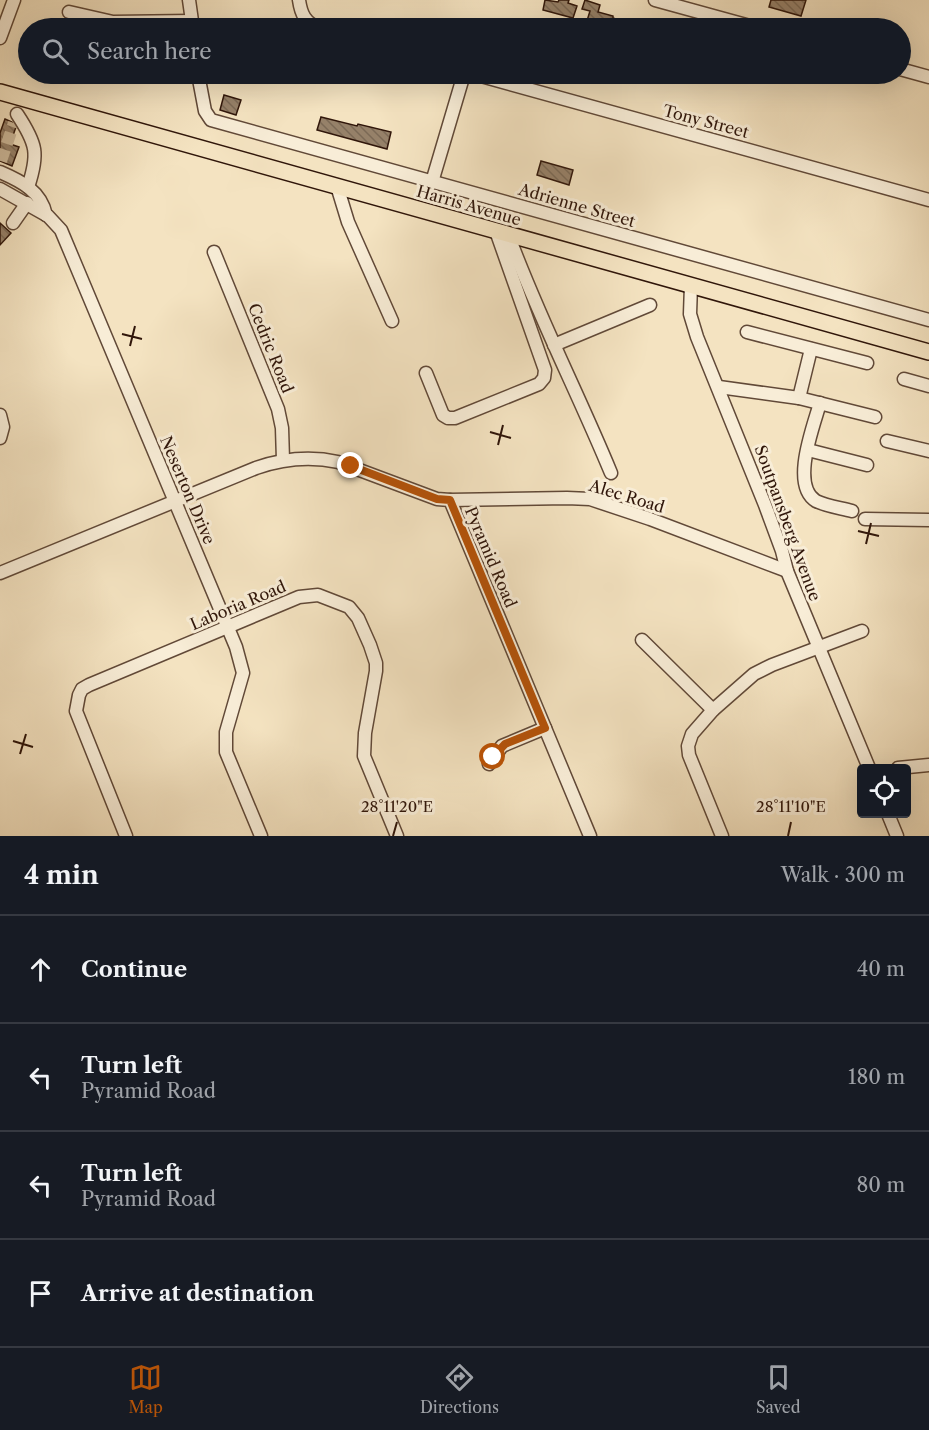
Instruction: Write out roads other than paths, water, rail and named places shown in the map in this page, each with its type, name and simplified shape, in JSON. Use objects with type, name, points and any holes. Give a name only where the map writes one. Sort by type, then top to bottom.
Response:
[{"type":"main road","name":"Harris Avenue","points":[[0,92],[929,352]]},
{"type":"street","points":[[0,38],[15,0]]},
{"type":"street","points":[[189,0],[192,18]]},
{"type":"street","points":[[299,0],[304,18]]},
{"type":"street","points":[[655,0],[721,18]]},
{"type":"street","points":[[69,12],[89,18]]},
{"type":"street","points":[[911,72],[929,77]]},
{"type":"street","name":"Adrienne Street","points":[[200,84],[206,114],[216,122],[929,320]]},
{"type":"street","points":[[432,182],[461,84]]},
{"type":"street","name":"Tony Street","points":[[510,84],[929,200]]},
{"type":"street","points":[[23,99],[16,119],[27,129],[35,151],[34,168],[28,187]]},
{"type":"street","points":[[0,166],[28,187],[44,203],[46,214]]},
{"type":"street","points":[[337,186],[348,222],[392,321]]},
{"type":"street","name":"Neserton Drive","points":[[0,189],[46,214],[61,230],[241,659],[243,673],[226,732],[226,752],[261,836]]},
{"type":"street","points":[[13,223],[27,204]]},
{"type":"street","points":[[502,232],[561,364],[585,409],[611,474]]},
{"type":"street","points":[[426,373],[443,416],[448,418],[455,418],[539,384],[544,378],[545,370],[502,232]]},
{"type":"street","name":"Cedric Road","points":[[214,252],[278,410],[282,428],[283,460]]},
{"type":"street","name":"Soutpansberg Avenue","points":[[691,285],[690,314],[697,337],[782,551],[787,571],[867,764]]},
{"type":"street","points":[[554,345],[650,305]]},
{"type":"street","points":[[747,332],[867,363]]},
{"type":"street","points":[[799,398],[811,349]]},
{"type":"street","points":[[904,379],[929,386]]},
{"type":"street","points":[[718,387],[799,398],[875,417]]},
{"type":"street","points":[[820,403],[805,459],[804,480],[812,497],[817,501],[852,511]]},
{"type":"street","points":[[0,415],[3,427],[0,438]]},
{"type":"street","points":[[887,441],[929,451]]},
{"type":"street","points":[[808,450],[867,465]]},
{"type":"street","name":"Pyramid Road","points":[[0,573],[256,468],[283,460],[324,459],[338,462],[437,499],[450,500],[590,836]]},
{"type":"street","name":"Alec Road","points":[[450,500],[590,499],[650,519],[787,571]]},
{"type":"street","points":[[865,519],[929,520]]},
{"type":"street","name":"Laboria Road","points":[[126,836],[76,711],[76,702],[82,689],[306,595],[318,595],[349,607],[354,612],[370,645],[376,663],[365,733],[364,756],[397,836]]},
{"type":"street","points":[[722,836],[688,750],[692,734],[713,710],[754,674],[862,631]]},
{"type":"street","points":[[642,640],[713,710]]},
{"type":"street","points":[[489,764],[502,746],[545,728]]},
{"type":"street","points":[[911,767],[929,765]]},
{"type":"street","points":[[890,818],[897,836]]},
{"type":"tunnel","points":[[1,161],[14,123]]}]
